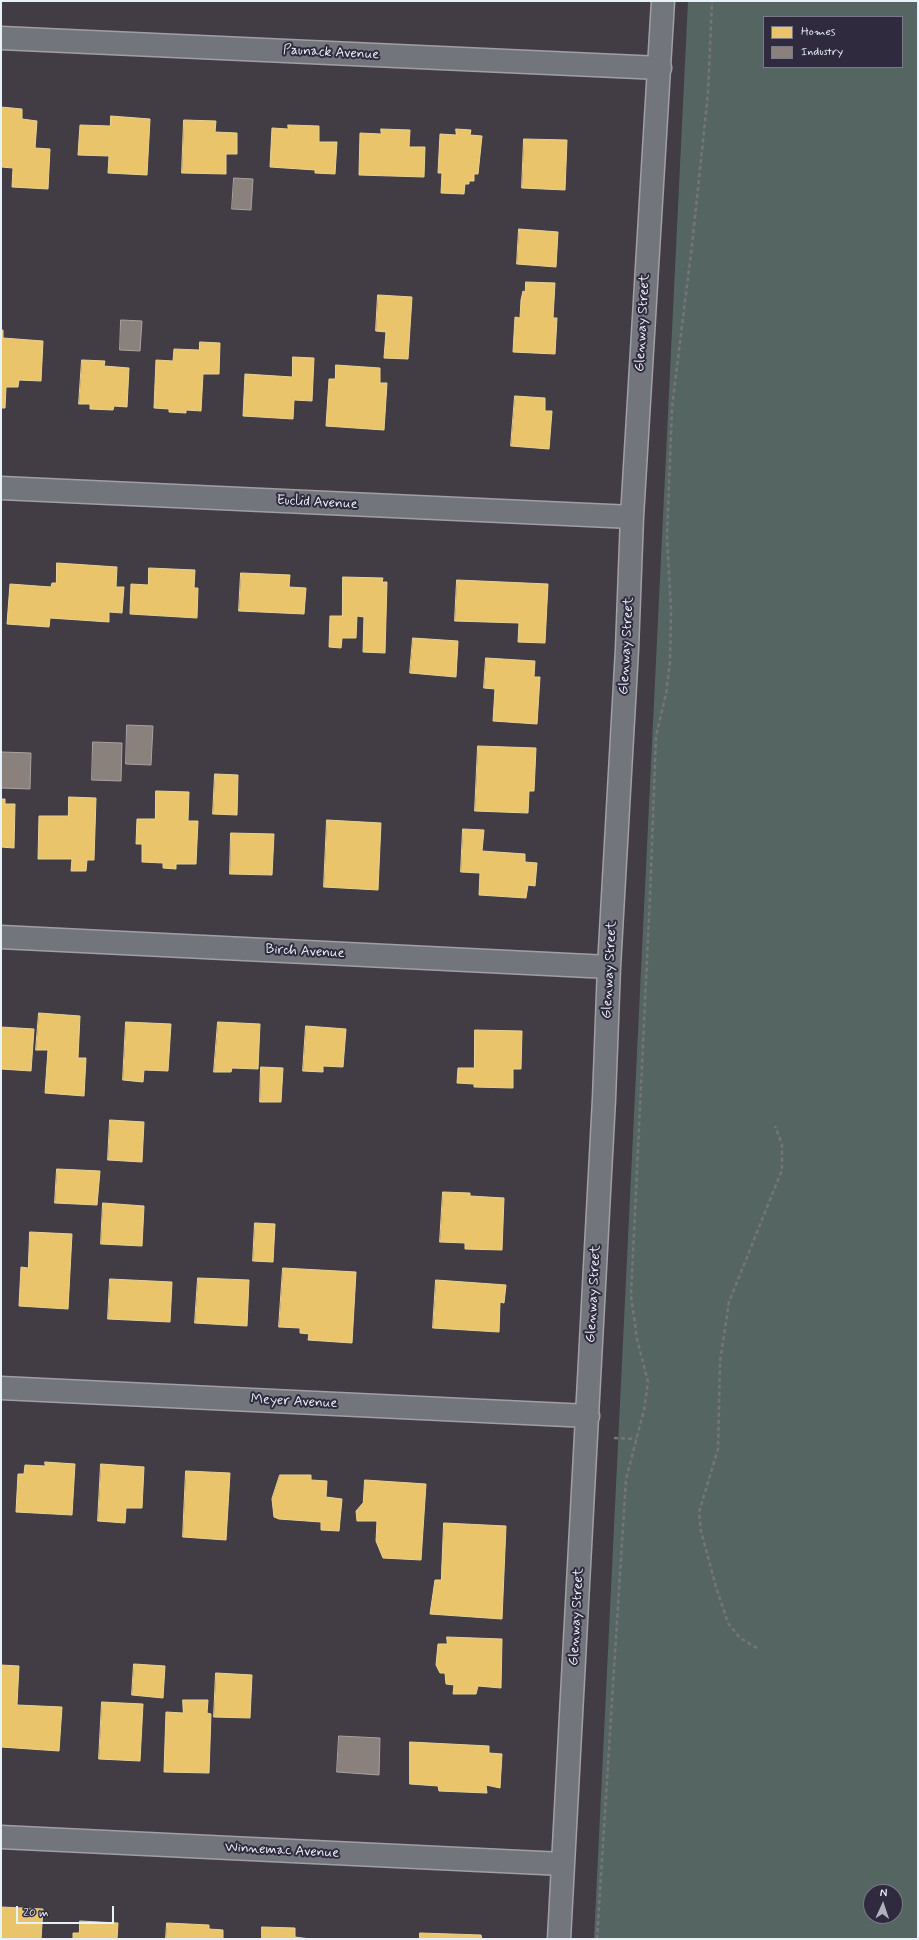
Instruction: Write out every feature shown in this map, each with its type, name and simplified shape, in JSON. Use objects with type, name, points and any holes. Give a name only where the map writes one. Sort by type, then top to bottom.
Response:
[{"type":"street","name":"Glenway Street","points":[[559,1939],[588,1416],[632,517],[649,214],[660,68],[663,1]]},
{"type":"street","name":"Paunack Avenue","points":[[1,38],[660,68]]},
{"type":"street","name":"Euclid Avenue","points":[[1,488],[632,517]]},
{"type":"street","name":"Birch Avenue","points":[[1,937],[609,967]]},
{"type":"street","name":"Meyer Avenue","points":[[1,1388],[588,1416]]},
{"type":"street","name":"Winnemac Avenue","points":[[1,1837],[563,1864]]},
{"type":"path","points":[[597,1939],[626,1479],[644,1410],[648,1382],[637,1339],[631,1296],[656,736],[666,694],[670,662],[671,609],[667,536],[672,407],[692,245],[707,101],[712,1]]},
{"type":"path","points":[[758,1648],[740,1638],[728,1623],[716,1587],[701,1531],[699,1512],[718,1449],[720,1362],[729,1302],[782,1170],[782,1144],[775,1126]]},
{"type":"shaded area","points":[[688,1],[918,1],[918,1939],[594,1939]]},
{"type":"building: Homes","points":[[1,107],[22,109],[22,119],[37,121],[35,148],[50,149],[48,189],[12,187],[13,168],[1,167]]},
{"type":"building: Homes","points":[[111,116],[150,119],[147,175],[108,173],[109,156],[78,155],[80,125],[110,126]]},
{"type":"building: Homes","points":[[184,120],[216,121],[215,132],[237,133],[237,154],[226,154],[226,174],[182,173]]},
{"type":"building: Homes","points":[[288,125],[319,126],[319,142],[337,142],[335,174],[315,173],[315,170],[270,167],[272,128],[288,129]]},
{"type":"building: Homes","points":[[381,129],[410,130],[409,147],[425,147],[424,177],[359,175],[360,133],[381,134]]},
{"type":"building: Homes","points":[[456,129],[471,130],[470,135],[482,136],[478,174],[474,174],[474,181],[469,181],[469,184],[465,184],[464,194],[441,193],[442,173],[438,173],[440,134],[456,135]]},
{"type":"building: Homes","points":[[524,139],[567,140],[565,190],[522,188]]},
{"type":"building: Homes","points":[[519,229],[558,232],[556,267],[517,264]]},
{"type":"building: Homes","points":[[526,282],[555,283],[553,318],[557,318],[555,354],[513,352],[515,317],[520,318],[521,300],[523,291],[525,292]]},
{"type":"building: Homes","points":[[378,295],[412,297],[408,359],[384,358],[386,332],[376,331]]},
{"type":"building: Homes","points":[[1,330],[3,330],[3,338],[43,341],[41,381],[19,380],[18,387],[6,387],[5,408],[1,408]]},
{"type":"building: Homes","points":[[200,342],[220,343],[219,374],[203,374],[201,411],[186,410],[186,413],[169,412],[169,409],[154,408],[156,360],[173,361],[174,349],[199,350]]},
{"type":"building: Homes","points":[[293,357],[314,358],[312,401],[294,400],[293,419],[243,416],[245,374],[292,377]]},
{"type":"building: Homes","points":[[82,360],[105,361],[104,366],[129,368],[127,407],[114,406],[113,410],[90,409],[90,404],[79,404]]},
{"type":"building: Homes","points":[[336,365],[380,368],[380,383],[387,383],[384,430],[326,426],[329,379],[335,379]]},
{"type":"building: Homes","points":[[515,396],[545,398],[545,411],[552,411],[549,449],[511,446]]},
{"type":"building: Homes","points":[[57,563],[117,567],[116,587],[124,587],[122,613],[109,612],[109,622],[50,618],[49,627],[7,624],[10,584],[51,587],[52,583],[56,583]]},
{"type":"building: Homes","points":[[149,568],[195,570],[194,588],[198,588],[197,618],[130,614],[131,584],[148,585]]},
{"type":"building: Homes","points":[[241,573],[290,575],[289,587],[306,588],[304,614],[239,611]]},
{"type":"building: Homes","points":[[343,577],[383,578],[382,582],[387,582],[385,653],[363,652],[364,617],[357,616],[356,638],[342,638],[341,648],[329,647],[330,616],[342,616]]},
{"type":"building: Homes","points":[[457,580],[548,584],[545,643],[518,642],[519,623],[455,621]]},
{"type":"building: Homes","points":[[413,638],[458,641],[456,677],[410,673]]},
{"type":"building: Homes","points":[[486,658],[535,661],[534,677],[540,677],[537,724],[493,721],[495,689],[484,688]]},
{"type":"building: Homes","points":[[478,746],[536,748],[534,791],[529,791],[528,813],[475,811]]},
{"type":"building: Homes","points":[[215,774],[238,775],[237,815],[213,814]]},
{"type":"building: Homes","points":[[156,791],[189,792],[188,821],[198,821],[196,864],[176,864],[176,869],[163,868],[163,863],[142,862],[142,844],[136,844],[137,819],[155,819]]},
{"type":"building: Homes","points":[[69,797],[96,798],[94,860],[87,860],[86,871],[71,871],[72,859],[38,859],[39,816],[68,816]]},
{"type":"building: Homes","points":[[1,799],[5,799],[5,804],[15,804],[14,848],[1,847]]},
{"type":"building: Homes","points":[[327,820],[381,823],[378,890],[324,887]]},
{"type":"building: Homes","points":[[463,829],[484,830],[482,851],[525,854],[525,862],[537,863],[535,886],[528,885],[526,898],[479,895],[480,873],[461,872]]},
{"type":"building: Homes","points":[[231,833],[274,834],[272,875],[230,874]]},
{"type":"building: Homes","points":[[39,1013],[80,1016],[78,1058],[86,1058],[84,1096],[45,1093],[48,1050],[36,1050]]},
{"type":"building: Homes","points":[[126,1022],[171,1024],[168,1071],[144,1070],[143,1082],[123,1080]]},
{"type":"building: Homes","points":[[218,1022],[260,1024],[258,1069],[232,1068],[231,1072],[214,1072]]},
{"type":"building: Homes","points":[[306,1026],[346,1029],[343,1067],[323,1066],[323,1072],[303,1071]]},
{"type":"building: Homes","points":[[1,1027],[34,1029],[31,1071],[1,1069]]},
{"type":"building: Homes","points":[[475,1030],[522,1031],[521,1069],[513,1069],[513,1088],[474,1087],[474,1084],[457,1083],[458,1068],[474,1068]]},
{"type":"building: Homes","points":[[261,1067],[283,1068],[281,1102],[260,1102]]},
{"type":"building: Homes","points":[[110,1120],[144,1122],[142,1162],[108,1160]]},
{"type":"building: Homes","points":[[57,1169],[100,1171],[97,1205],[55,1203]]},
{"type":"building: Homes","points":[[443,1192],[470,1193],[470,1196],[504,1198],[502,1250],[465,1249],[465,1243],[440,1242]]},
{"type":"building: Homes","points":[[103,1203],[144,1206],[142,1246],[101,1244]]},
{"type":"building: Homes","points":[[255,1223],[275,1224],[273,1262],[253,1261]]},
{"type":"building: Homes","points":[[30,1232],[72,1234],[68,1309],[19,1306],[21,1267],[28,1268]]},
{"type":"building: Homes","points":[[283,1268],[356,1272],[352,1343],[308,1340],[309,1334],[300,1333],[300,1328],[279,1327]]},
{"type":"building: Homes","points":[[198,1278],[249,1280],[247,1326],[195,1323]]},
{"type":"building: Homes","points":[[110,1279],[172,1282],[170,1322],[108,1319]]},
{"type":"building: Homes","points":[[436,1280],[506,1285],[504,1303],[500,1302],[499,1332],[433,1328]]},
{"type":"building: Homes","points":[[45,1462],[75,1464],[72,1515],[16,1512],[18,1474],[24,1474],[25,1465],[45,1466]]},
{"type":"building: Homes","points":[[101,1464],[144,1467],[142,1508],[126,1508],[125,1523],[98,1521]]},
{"type":"building: Homes","points":[[186,1471],[230,1473],[226,1540],[183,1537]]},
{"type":"building: Homes","points":[[280,1475],[311,1475],[311,1480],[327,1481],[326,1497],[342,1499],[339,1531],[321,1530],[321,1522],[279,1519],[274,1517],[272,1499]]},
{"type":"building: Homes","points":[[365,1480],[426,1484],[421,1560],[383,1558],[376,1541],[377,1521],[357,1521],[356,1511],[363,1503]]},
{"type":"building: Homes","points":[[444,1523],[506,1526],[502,1619],[430,1614],[435,1580],[441,1580]]},
{"type":"building: Homes","points":[[447,1637],[502,1639],[501,1688],[478,1686],[476,1694],[453,1694],[454,1685],[446,1684],[445,1673],[440,1673],[436,1665],[438,1644],[447,1644]]},
{"type":"building: Homes","points":[[134,1664],[165,1666],[163,1698],[132,1695]]},
{"type":"building: Homes","points":[[1,1665],[19,1666],[17,1705],[62,1707],[59,1751],[1,1747]]},
{"type":"building: Homes","points":[[216,1673],[252,1675],[250,1718],[214,1717]]},
{"type":"building: Homes","points":[[183,1700],[208,1700],[207,1713],[211,1714],[209,1773],[164,1772],[166,1712],[183,1713]]},
{"type":"building: Homes","points":[[102,1702],[143,1704],[140,1761],[99,1759]]},
{"type":"building: Homes","points":[[410,1742],[489,1746],[489,1753],[502,1754],[500,1788],[486,1785],[487,1793],[439,1791],[438,1786],[410,1784]]},
{"type":"building: Homes","points":[[1,1907],[43,1909],[41,1939],[1,1939]]},
{"type":"building: Homes","points":[[80,1921],[118,1923],[117,1939],[73,1939],[73,1933],[79,1933]]},
{"type":"building: Homes","points":[[167,1923],[209,1925],[209,1929],[223,1930],[223,1939],[166,1939]]},
{"type":"building: Homes","points":[[262,1927],[295,1928],[295,1937],[310,1939],[262,1939]]},
{"type":"building: Homes","points":[[420,1933],[481,1935],[482,1939],[420,1939]]},
{"type":"building: Industry","points":[[234,178],[253,179],[251,210],[232,209]]},
{"type":"building: Industry","points":[[121,320],[142,321],[140,351],[120,350]]},
{"type":"building: Industry","points":[[127,725],[153,726],[151,765],[126,764]]},
{"type":"building: Industry","points":[[93,742],[122,743],[121,781],[92,780]]},
{"type":"building: Industry","points":[[2,752],[31,753],[30,789],[1,788]]},
{"type":"building: Industry","points":[[339,1736],[380,1738],[379,1775],[337,1772]]}]
